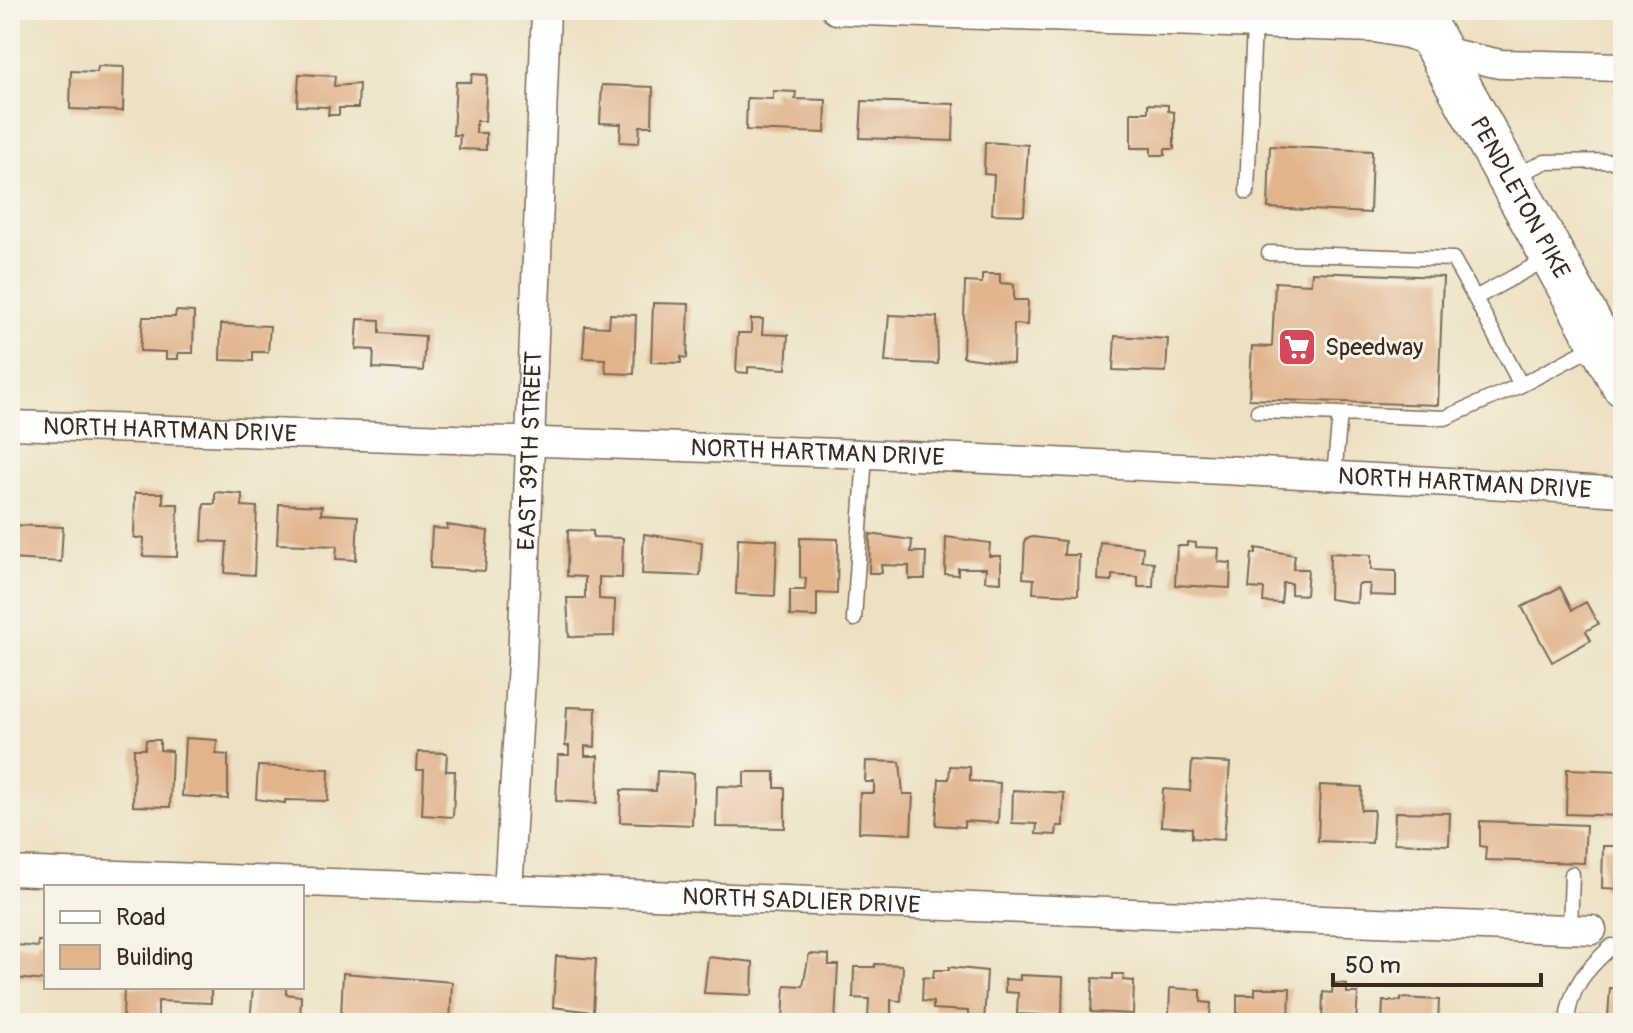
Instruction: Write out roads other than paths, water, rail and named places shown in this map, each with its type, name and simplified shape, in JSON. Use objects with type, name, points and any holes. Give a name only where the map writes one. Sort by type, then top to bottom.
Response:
[{"type":"main road","name":"PENDLETON PIKE","points":[[1432,37],[1553,256],[1612,340],[1623,384]]},
{"type":"street","name":"EAST 39TH STREET","points":[[508,890],[522,663],[546,10]]},
{"type":"street","points":[[836,10],[1014,13],[1393,30],[1432,37],[1455,54],[1500,64],[1623,67]]},
{"type":"street","name":"NORTH HARTMAN DRIVE","points":[[10,425],[530,440],[1334,475],[1623,492]]},
{"type":"street","name":"NORTH SADLIER DRIVE","points":[[10,871],[1591,935]]},
{"type":"lane","points":[[1247,192],[1254,24]]},
{"type":"lane","points":[[1510,177],[1545,162],[1623,161]]},
{"type":"lane","points":[[1269,253],[1453,259],[1521,385]]},
{"type":"lane","points":[[1475,298],[1553,256]]},
{"type":"lane","points":[[1258,411],[1445,418],[1612,340]]},
{"type":"lane","points":[[1334,475],[1340,414]]},
{"type":"lane","points":[[854,619],[865,455]]},
{"type":"lane","points":[[1567,1023],[1568,1005],[1581,975],[1591,935],[1572,874]]},
{"type":"place","name":"Speedway","points":[[1297,347]]}]
